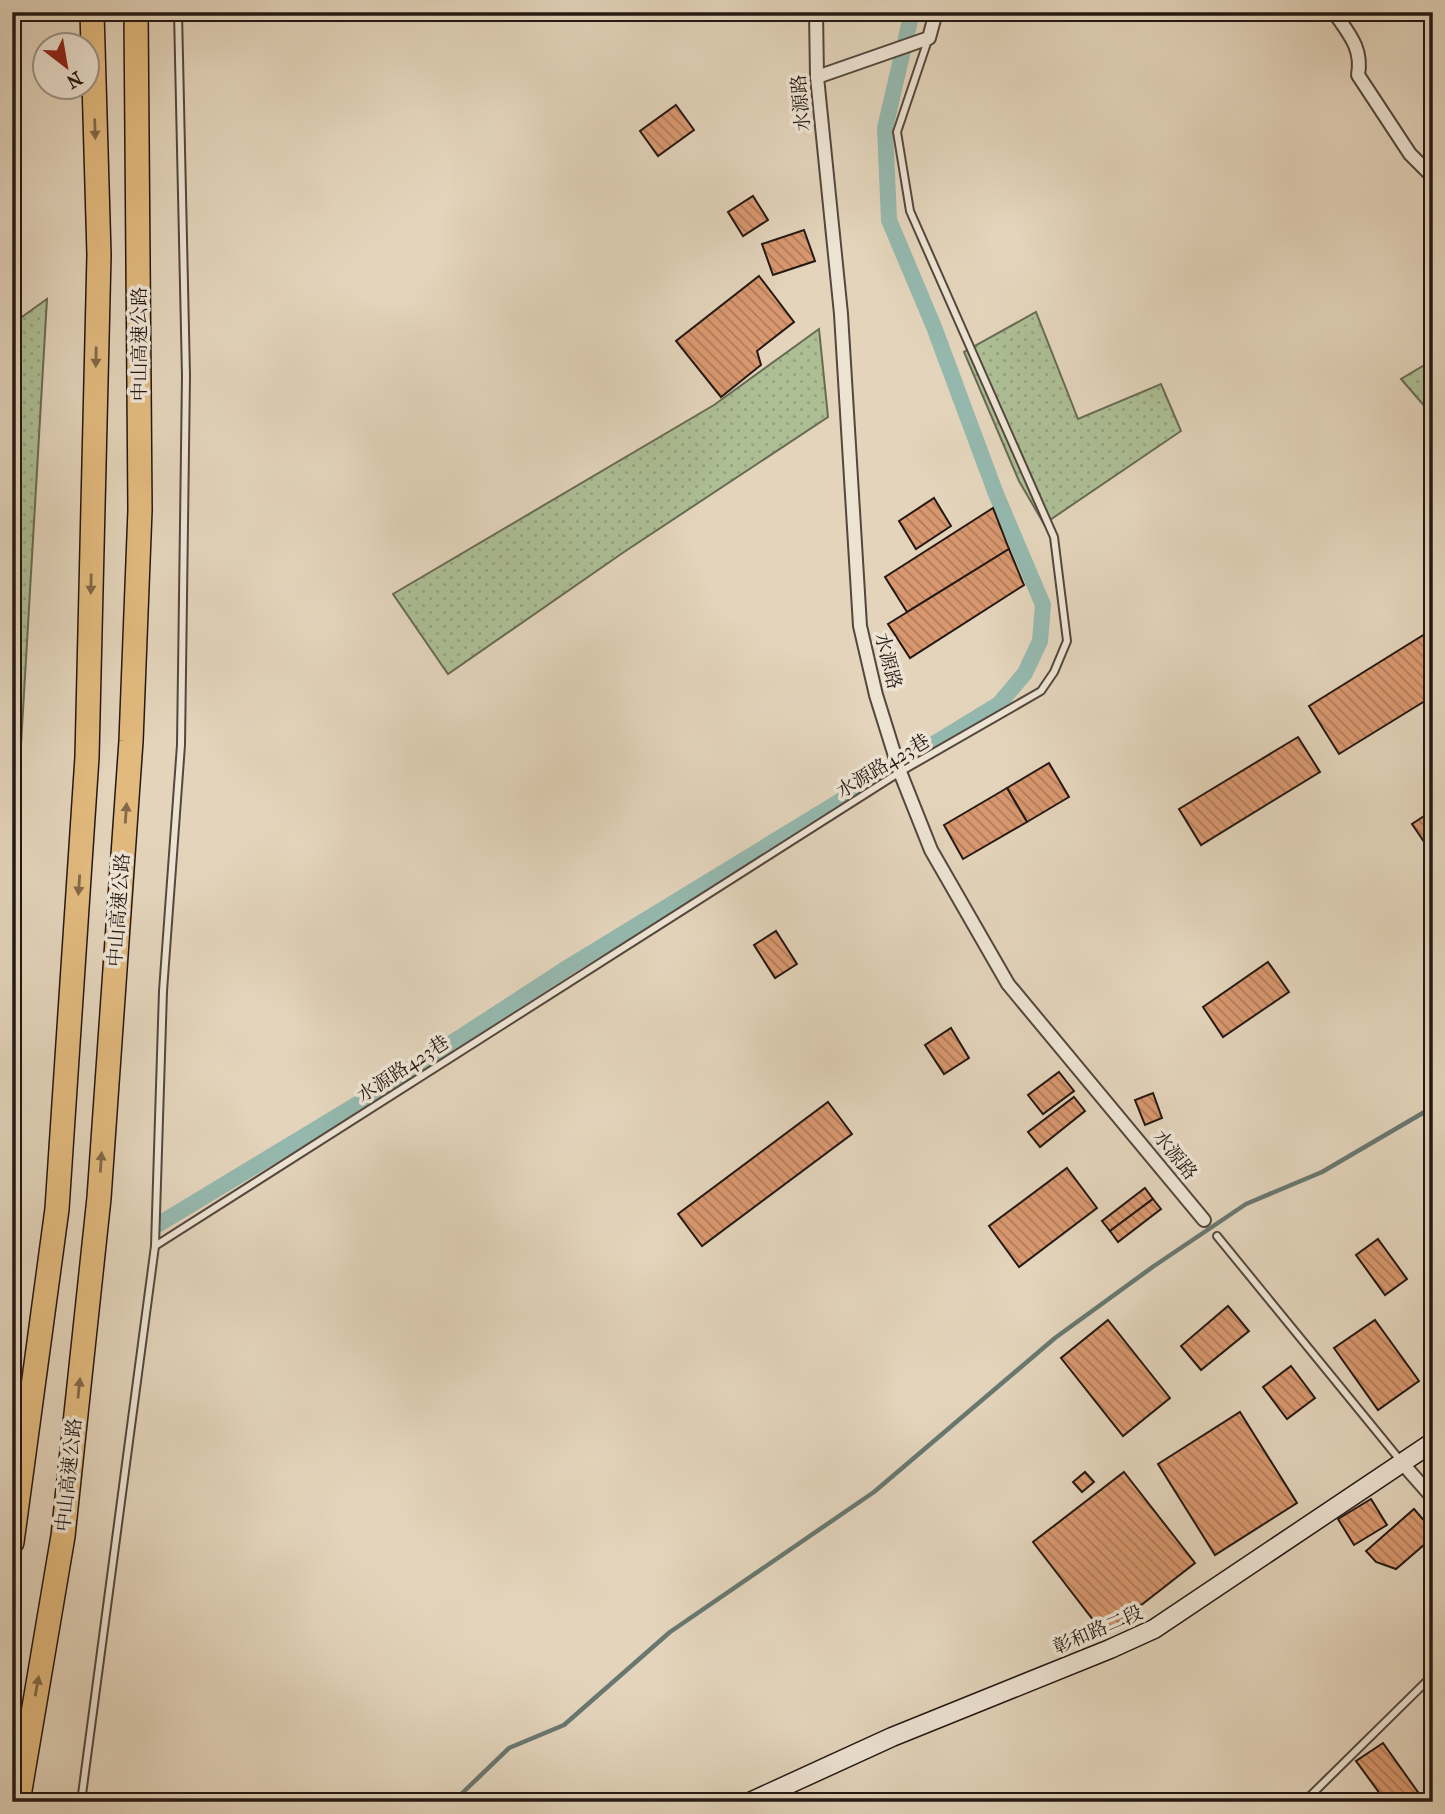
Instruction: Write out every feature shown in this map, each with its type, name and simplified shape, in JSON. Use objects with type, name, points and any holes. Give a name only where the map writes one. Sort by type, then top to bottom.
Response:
[{"type":"highway","points":[[12,1542],[57,1209],[87,757],[99,255],[92,12]]},
{"type":"highway","name":"中山高速公路","points":[[18,1802],[66,1509],[99,1198],[131,741],[140,510],[136,12]]},
{"type":"street","name":"水源路","points":[[816,12],[817,77],[841,314],[860,626],[876,695],[900,772],[931,850],[1008,984],[1204,1220]]},
{"type":"street","points":[[817,77],[929,38],[936,12]]},
{"type":"street","points":[[1334,12],[1356,44],[1361,60],[1358,75],[1410,154],[1433,177]]},
{"type":"street","name":"彰和路二段","points":[[750,1802],[892,1737],[1154,1629],[1404,1464],[1433,1442]]},
{"type":"street","points":[[1404,1464],[1433,1498]]},
{"type":"lane","points":[[81,1802],[155,1246],[163,991],[181,745],[186,376],[178,12]]},
{"type":"lane","name":"水源路423巷","points":[[155,1246],[900,772],[1041,691],[1054,672],[1067,641],[1055,537],[910,211],[897,132],[929,38]]},
{"type":"lane","points":[[1217,1236],[1404,1464]]},
{"type":"lane","points":[[1304,1802],[1433,1675]]},
{"type":"green space","points":[[47,299],[21,745],[12,829],[12,324]]},
{"type":"green space","points":[[1036,312],[1078,419],[1161,384],[1181,431],[1044,524],[1019,481],[964,352]]},
{"type":"green space","points":[[819,329],[828,417],[624,552],[448,674],[393,594],[714,405]]},
{"type":"green space","points":[[1433,360],[1433,416],[1401,379]]},
{"type":"building","points":[[676,105],[694,130],[658,156],[640,131]]},
{"type":"building","points":[[753,196],[768,220],[743,236],[728,212]]},
{"type":"building","points":[[804,230],[815,261],[773,275],[762,244]]},
{"type":"building","points":[[759,276],[794,322],[757,351],[761,365],[721,397],[676,341]]},
{"type":"building","points":[[934,498],[951,526],[916,549],[899,521]]},
{"type":"building","points":[[993,508],[1009,549],[907,612],[885,577]]},
{"type":"building","points":[[1009,549],[1024,585],[910,658],[888,624]]},
{"type":"building","points":[[1433,629],[1433,696],[1339,754],[1309,706]]},
{"type":"building","points":[[1298,737],[1320,772],[1201,845],[1179,809]]},
{"type":"building","points":[[1049,763],[1069,797],[1027,822],[1007,788]]},
{"type":"building","points":[[1007,788],[1027,822],[963,859],[944,825]]},
{"type":"building","points":[[1433,810],[1433,855],[1412,824]]},
{"type":"building","points":[[776,931],[797,964],[775,978],[754,945]]},
{"type":"building","points":[[1268,962],[1289,992],[1223,1037],[1203,1007]]},
{"type":"building","points":[[951,1028],[969,1058],[944,1074],[925,1045]]},
{"type":"building","points":[[1059,1072],[1074,1091],[1043,1114],[1028,1095]]},
{"type":"building","points":[[1153,1093],[1162,1118],[1145,1125],[1135,1100]]},
{"type":"building","points":[[1074,1097],[1085,1111],[1040,1147],[1028,1132]]},
{"type":"building","points":[[828,1102],[852,1134],[702,1246],[678,1214]]},
{"type":"building","points":[[1067,1168],[1097,1208],[1019,1267],[989,1226]]},
{"type":"building","points":[[1145,1188],[1153,1199],[1110,1231],[1102,1221]]},
{"type":"building","points":[[1153,1199],[1161,1209],[1118,1242],[1110,1231]]},
{"type":"building","points":[[1378,1239],[1407,1279],[1385,1295],[1356,1255]]},
{"type":"building","points":[[1228,1306],[1249,1331],[1201,1370],[1181,1346]]},
{"type":"building","points":[[1108,1320],[1170,1398],[1123,1436],[1061,1358]]},
{"type":"building","points":[[1375,1320],[1419,1381],[1378,1410],[1334,1348]]},
{"type":"building","points":[[1291,1366],[1315,1398],[1287,1419],[1263,1387]]},
{"type":"building","points":[[1240,1412],[1297,1503],[1215,1555],[1158,1464]]},
{"type":"building","points":[[1085,1472],[1094,1482],[1082,1492],[1073,1482]]},
{"type":"building","points":[[1124,1472],[1195,1563],[1104,1634],[1033,1542]]},
{"type":"building","points":[[1371,1499],[1387,1525],[1354,1545],[1338,1519]]},
{"type":"building","points":[[1414,1509],[1433,1531],[1433,1537],[1396,1569],[1376,1562],[1366,1551]]},
{"type":"building","points":[[1383,1743],[1425,1802],[1386,1802],[1356,1761]]},
{"type":"waterway","points":[[159,1224],[359,1103],[570,966],[999,704],[1025,673],[1040,641],[1043,605],[996,494],[934,327],[889,220],[885,128],[912,12]]},
{"type":"waterway","points":[[453,1802],[509,1748],[564,1725],[670,1632],[874,1492],[1055,1338],[1154,1266],[1246,1204],[1322,1172],[1433,1107]]}]
